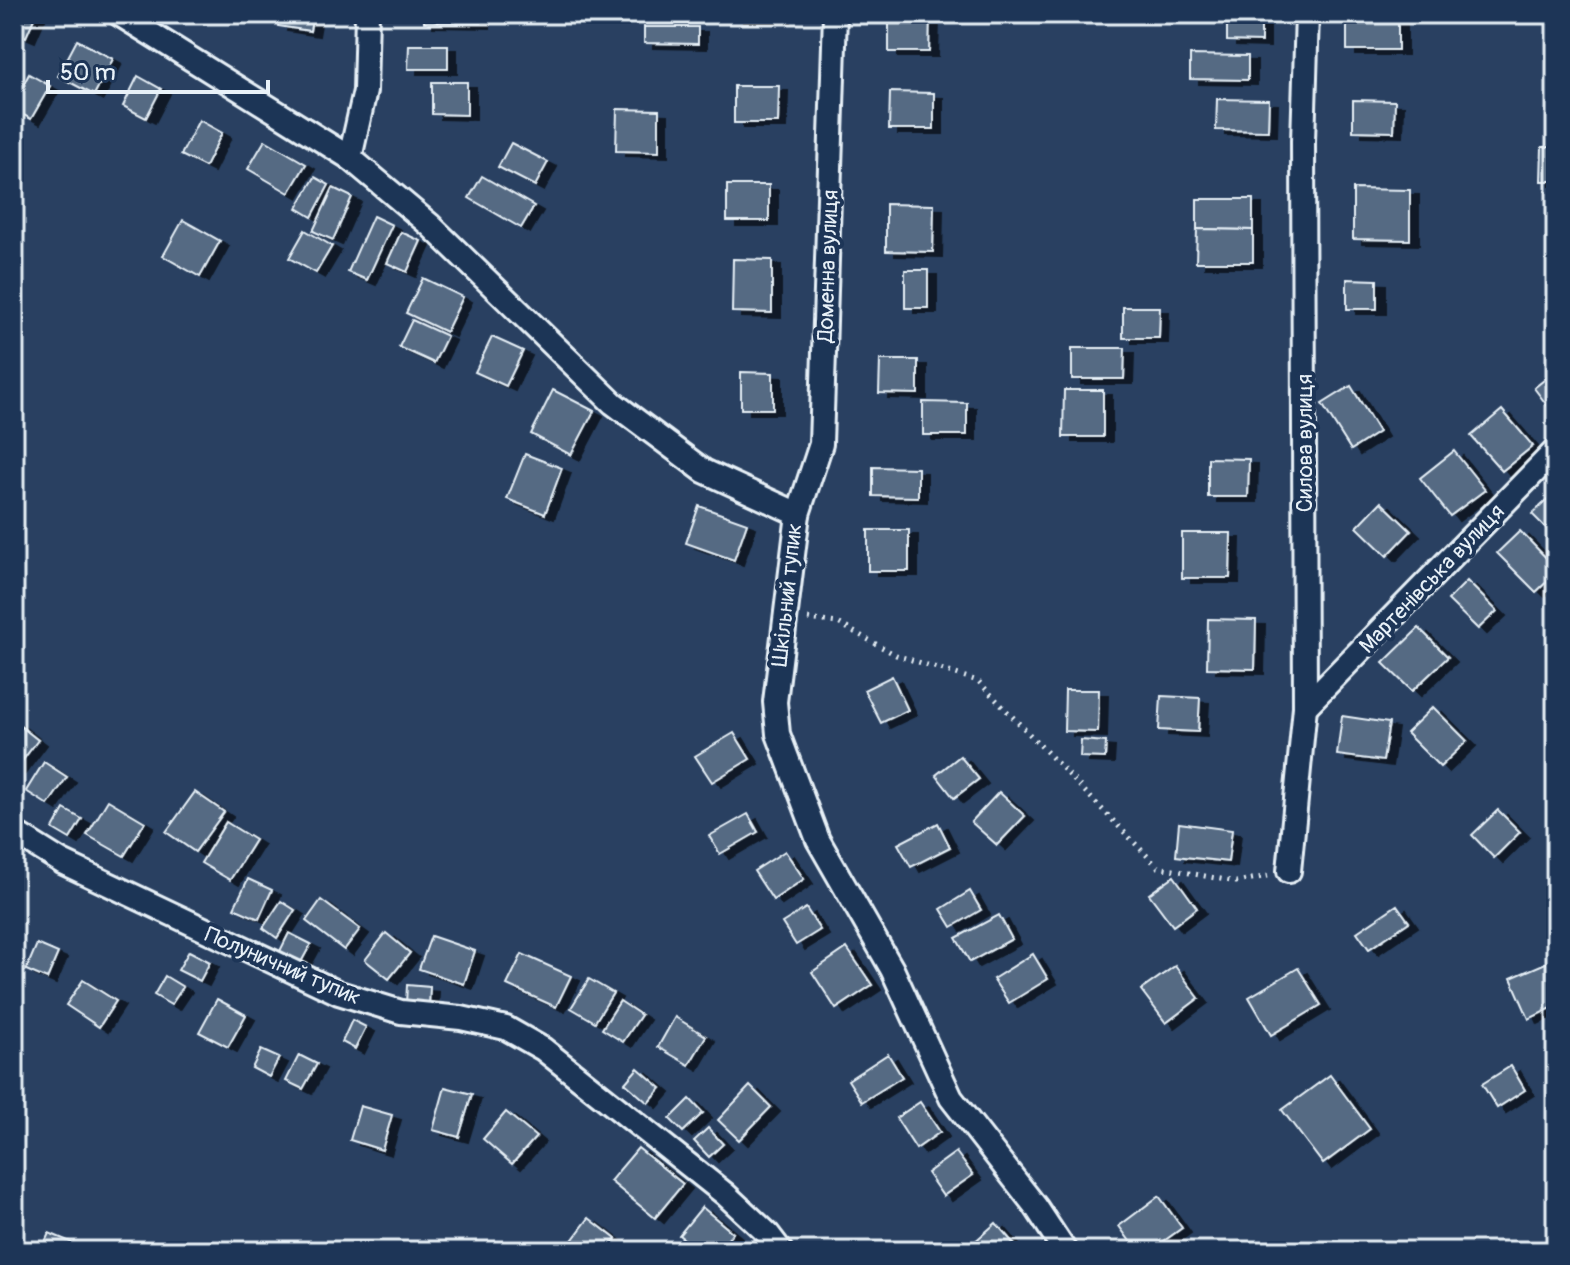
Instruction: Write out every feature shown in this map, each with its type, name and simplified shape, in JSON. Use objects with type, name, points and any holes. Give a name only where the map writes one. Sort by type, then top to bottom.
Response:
[{"type":"street","name":"Шкільний тупик","points":[[119,14],[350,158],[430,225],[613,403],[704,471],[798,514],[775,702],[778,734],[818,840],[892,969],[951,1098],[1036,1207],[1065,1251]]},
{"type":"street","points":[[350,158],[365,91],[367,14]]},
{"type":"street","name":"Доменна вулиця","points":[[798,514],[821,444],[835,14]]},
{"type":"street","name":"Силова вулиця","points":[[1289,871],[1305,707],[1303,141],[1307,14]]},
{"type":"street","name":"Мартенівська вулиця","points":[[1305,707],[1556,450]]},
{"type":"street","name":"Полуничний тупик","points":[[14,832],[62,862],[339,993],[401,1012],[461,1018],[506,1028],[543,1049],[725,1194],[768,1234],[781,1251]]},
{"type":"path","points":[[784,615],[838,623],[896,655],[978,681],[1158,867],[1236,882],[1289,871]]},
{"type":"building","points":[[14,14],[36,14],[26,37],[14,32]]},
{"type":"building","points":[[280,14],[313,14],[310,31],[278,26]]},
{"type":"building","points":[[424,14],[481,14],[481,23],[424,22]]},
{"type":"building","points":[[734,14],[782,14],[782,18],[734,18]]},
{"type":"building","points":[[889,14],[930,14],[929,52],[889,52]]},
{"type":"building","points":[[1227,14],[1261,14],[1261,42],[1227,41]]},
{"type":"building","points":[[1347,14],[1398,14],[1398,50],[1347,50]]},
{"type":"building","points":[[644,27],[698,27],[698,44],[644,43]]},
{"type":"building","points":[[77,40],[113,59],[94,95],[58,76]]},
{"type":"building","points":[[409,45],[448,45],[448,69],[408,69]]},
{"type":"building","points":[[1190,55],[1248,56],[1248,80],[1190,79]]},
{"type":"building","points":[[29,74],[50,86],[31,119],[14,110],[14,102]]},
{"type":"building","points":[[138,76],[161,89],[146,118],[123,106]]},
{"type":"building","points":[[432,82],[467,82],[467,115],[432,114]]},
{"type":"building","points":[[734,86],[779,86],[778,123],[734,123]]},
{"type":"building","points":[[890,92],[934,93],[934,129],[889,129]]},
{"type":"building","points":[[1217,99],[1269,100],[1268,131],[1216,130]]},
{"type":"building","points":[[1353,100],[1395,101],[1394,132],[1353,131]]},
{"type":"building","points":[[617,109],[659,110],[659,152],[616,151]]},
{"type":"building","points":[[199,120],[222,133],[205,167],[181,155]]},
{"type":"building","points":[[265,140],[306,164],[289,193],[248,169]]},
{"type":"building","points":[[511,143],[548,162],[535,186],[498,167]]},
{"type":"building","points":[[1542,147],[1556,147],[1556,181],[1541,181]]},
{"type":"building","points":[[482,176],[534,206],[521,228],[469,198]]},
{"type":"building","points":[[315,177],[329,185],[312,217],[297,208]]},
{"type":"building","points":[[727,185],[769,185],[769,221],[727,221]]},
{"type":"building","points":[[333,188],[352,197],[333,240],[313,231]]},
{"type":"building","points":[[1353,189],[1410,190],[1410,240],[1353,239]]},
{"type":"building","points":[[1197,199],[1253,199],[1253,230],[1197,229]]},
{"type":"building","points":[[886,204],[934,205],[933,252],[886,251]]},
{"type":"building","points":[[373,216],[392,225],[367,280],[348,272]]},
{"type":"building","points":[[183,220],[220,241],[200,277],[163,256]]},
{"type":"building","points":[[1197,229],[1253,230],[1253,262],[1196,262]]},
{"type":"building","points":[[305,230],[332,246],[316,273],[289,258]]},
{"type":"building","points":[[401,232],[421,241],[407,272],[387,263]]},
{"type":"building","points":[[733,259],[772,260],[772,313],[732,312]]},
{"type":"building","points":[[905,270],[928,270],[928,308],[905,308]]},
{"type":"building","points":[[423,278],[463,297],[446,332],[406,313]]},
{"type":"building","points":[[1347,279],[1377,280],[1377,309],[1347,309]]},
{"type":"building","points":[[1123,307],[1160,307],[1159,338],[1123,338]]},
{"type":"building","points":[[412,320],[447,336],[434,363],[399,347]]},
{"type":"building","points":[[492,337],[523,351],[506,386],[475,372]]},
{"type":"building","points":[[1072,348],[1125,348],[1124,379],[1072,379]]},
{"type":"building","points":[[880,360],[918,360],[918,394],[879,393]]},
{"type":"building","points":[[741,372],[773,373],[773,409],[741,409]]},
{"type":"building","points":[[1553,373],[1556,377],[1556,417],[1534,388]]},
{"type":"building","points":[[1351,386],[1379,432],[1351,450],[1322,404]]},
{"type":"building","points":[[553,390],[594,411],[571,455],[531,434]]},
{"type":"building","points":[[1064,390],[1103,390],[1103,437],[1063,437]]},
{"type":"building","points":[[923,402],[967,403],[967,435],[923,435]]},
{"type":"building","points":[[1502,410],[1533,446],[1502,471],[1471,436]]},
{"type":"building","points":[[1454,451],[1485,490],[1450,516],[1420,478]]},
{"type":"building","points":[[525,454],[562,468],[545,514],[507,499]]},
{"type":"building","points":[[1208,458],[1249,459],[1248,497],[1208,497]]},
{"type":"building","points":[[873,467],[918,468],[918,497],[873,496]]},
{"type":"building","points":[[1556,492],[1556,538],[1532,514]]},
{"type":"building","points":[[1381,502],[1411,531],[1387,556],[1357,527]]},
{"type":"building","points":[[699,506],[747,523],[734,560],[686,543]]},
{"type":"building","points":[[868,530],[909,530],[909,571],[868,571]]},
{"type":"building","points":[[1520,531],[1556,568],[1556,573],[1536,592],[1497,553]]},
{"type":"building","points":[[1182,533],[1231,533],[1230,578],[1182,578]]},
{"type":"building","points":[[1467,581],[1497,611],[1478,629],[1448,600]]},
{"type":"building","points":[[1208,619],[1256,620],[1255,669],[1207,668]]},
{"type":"building","points":[[1419,628],[1448,657],[1412,691],[1383,663]]},
{"type":"building","points":[[892,676],[908,710],[881,723],[864,690]]},
{"type":"building","points":[[1065,690],[1099,690],[1098,732],[1064,731]]},
{"type":"building","points":[[1161,696],[1200,698],[1198,732],[1159,730]]},
{"type":"building","points":[[1433,707],[1467,741],[1440,767],[1406,733]]},
{"type":"building","points":[[1342,716],[1389,723],[1383,761],[1337,755]]},
{"type":"building","points":[[14,721],[38,740],[16,769],[14,768]]},
{"type":"building","points":[[734,733],[750,759],[712,782],[695,756]]},
{"type":"building","points":[[1081,740],[1106,742],[1105,758],[1080,757]]},
{"type":"building","points":[[960,756],[979,779],[954,798],[936,775]]},
{"type":"building","points":[[44,762],[67,777],[48,805],[26,791]]},
{"type":"building","points":[[195,792],[224,812],[195,852],[166,832]]},
{"type":"building","points":[[999,792],[1025,816],[997,845],[971,822]]},
{"type":"building","points":[[108,800],[145,822],[124,856],[87,835]]},
{"type":"building","points":[[64,809],[82,819],[70,839],[53,829]]},
{"type":"building","points":[[1498,810],[1520,832],[1494,858],[1472,835]]},
{"type":"building","points":[[748,814],[758,832],[720,854],[709,836]]},
{"type":"building","points":[[226,822],[255,840],[230,880],[201,863]]},
{"type":"building","points":[[938,823],[950,847],[911,867],[898,844]]},
{"type":"building","points":[[1179,823],[1232,830],[1228,862],[1176,856]]},
{"type":"building","points":[[785,851],[804,879],[773,900],[754,871]]},
{"type":"building","points":[[1174,876],[1197,908],[1173,926],[1149,894]]},
{"type":"building","points":[[248,879],[272,890],[259,919],[234,908]]},
{"type":"building","points":[[970,891],[981,910],[952,927],[941,909]]},
{"type":"building","points":[[321,900],[360,929],[344,950],[306,921]]},
{"type":"building","points":[[281,901],[295,910],[277,938],[263,928]]},
{"type":"building","points":[[1397,905],[1409,922],[1369,949],[1357,932]]},
{"type":"building","points":[[806,908],[820,930],[796,945],[782,923]]},
{"type":"building","points":[[999,915],[1012,939],[970,962],[956,938]]},
{"type":"building","points":[[289,933],[311,944],[300,964],[279,953]]},
{"type":"building","points":[[386,933],[410,953],[389,979],[365,960]]},
{"type":"building","points":[[431,936],[475,951],[464,984],[419,969]]},
{"type":"building","points":[[37,944],[58,953],[47,979],[26,970]]},
{"type":"building","points":[[847,948],[872,985],[836,1009],[812,972]]},
{"type":"building","points":[[189,951],[210,962],[200,981],[178,970]]},
{"type":"building","points":[[522,954],[571,976],[556,1007],[507,985]]},
{"type":"building","points":[[1033,954],[1048,979],[1009,1003],[993,979]]},
{"type":"building","points":[[1555,959],[1556,1006],[1529,1019],[1511,978]]},
{"type":"building","points":[[1175,966],[1199,998],[1166,1023],[1141,990]]},
{"type":"building","points":[[1298,968],[1321,1005],[1271,1035],[1249,997]]},
{"type":"building","points":[[165,976],[183,987],[171,1005],[154,995]]},
{"type":"building","points":[[589,979],[613,993],[595,1022],[571,1008]]},
{"type":"building","points":[[83,980],[116,1001],[99,1027],[66,1005]]},
{"type":"building","points":[[407,985],[430,987],[429,1006],[406,1004]]},
{"type":"building","points":[[217,999],[246,1015],[228,1047],[199,1032]]},
{"type":"building","points":[[620,1001],[641,1015],[623,1042],[602,1029]]},
{"type":"building","points":[[675,1017],[706,1036],[689,1065],[658,1047]]},
{"type":"building","points":[[352,1020],[366,1027],[355,1049],[342,1042]]},
{"type":"building","points":[[261,1050],[279,1058],[269,1077],[252,1068]]},
{"type":"building","points":[[888,1054],[902,1077],[862,1102],[848,1080]]},
{"type":"building","points":[[299,1055],[317,1064],[303,1089],[286,1081]]},
{"type":"building","points":[[1511,1066],[1525,1090],[1497,1108],[1482,1084]]},
{"type":"building","points":[[638,1068],[661,1088],[648,1103],[625,1083]]},
{"type":"building","points":[[1330,1075],[1370,1129],[1323,1164],[1282,1110]]},
{"type":"building","points":[[750,1086],[771,1107],[739,1140],[718,1120]]},
{"type":"building","points":[[445,1087],[472,1094],[459,1137],[433,1130]]},
{"type":"building","points":[[690,1099],[703,1113],[683,1132],[670,1119]]},
{"type":"building","points":[[920,1102],[940,1132],[916,1149],[896,1118]]},
{"type":"building","points":[[360,1106],[392,1115],[382,1150],[350,1140]]},
{"type":"building","points":[[506,1112],[536,1137],[512,1164],[483,1139]]},
{"type":"building","points":[[708,1128],[723,1144],[709,1157],[694,1141]]},
{"type":"building","points":[[638,1148],[683,1184],[655,1218],[610,1181]]},
{"type":"building","points":[[956,1152],[973,1175],[943,1196],[927,1173]]},
{"type":"building","points":[[1159,1196],[1182,1228],[1150,1251],[1137,1251],[1119,1226]]},
{"type":"building","points":[[702,1207],[733,1233],[718,1251],[699,1251],[679,1235]]},
{"type":"building","points":[[589,1218],[616,1239],[607,1251],[564,1251]]},
{"type":"building","points":[[996,1223],[1020,1251],[964,1251]]},
{"type":"building","points":[[49,1233],[92,1251],[41,1251]]},
{"type":"waterway","points":[[1546,1251],[1556,1243]]}]
